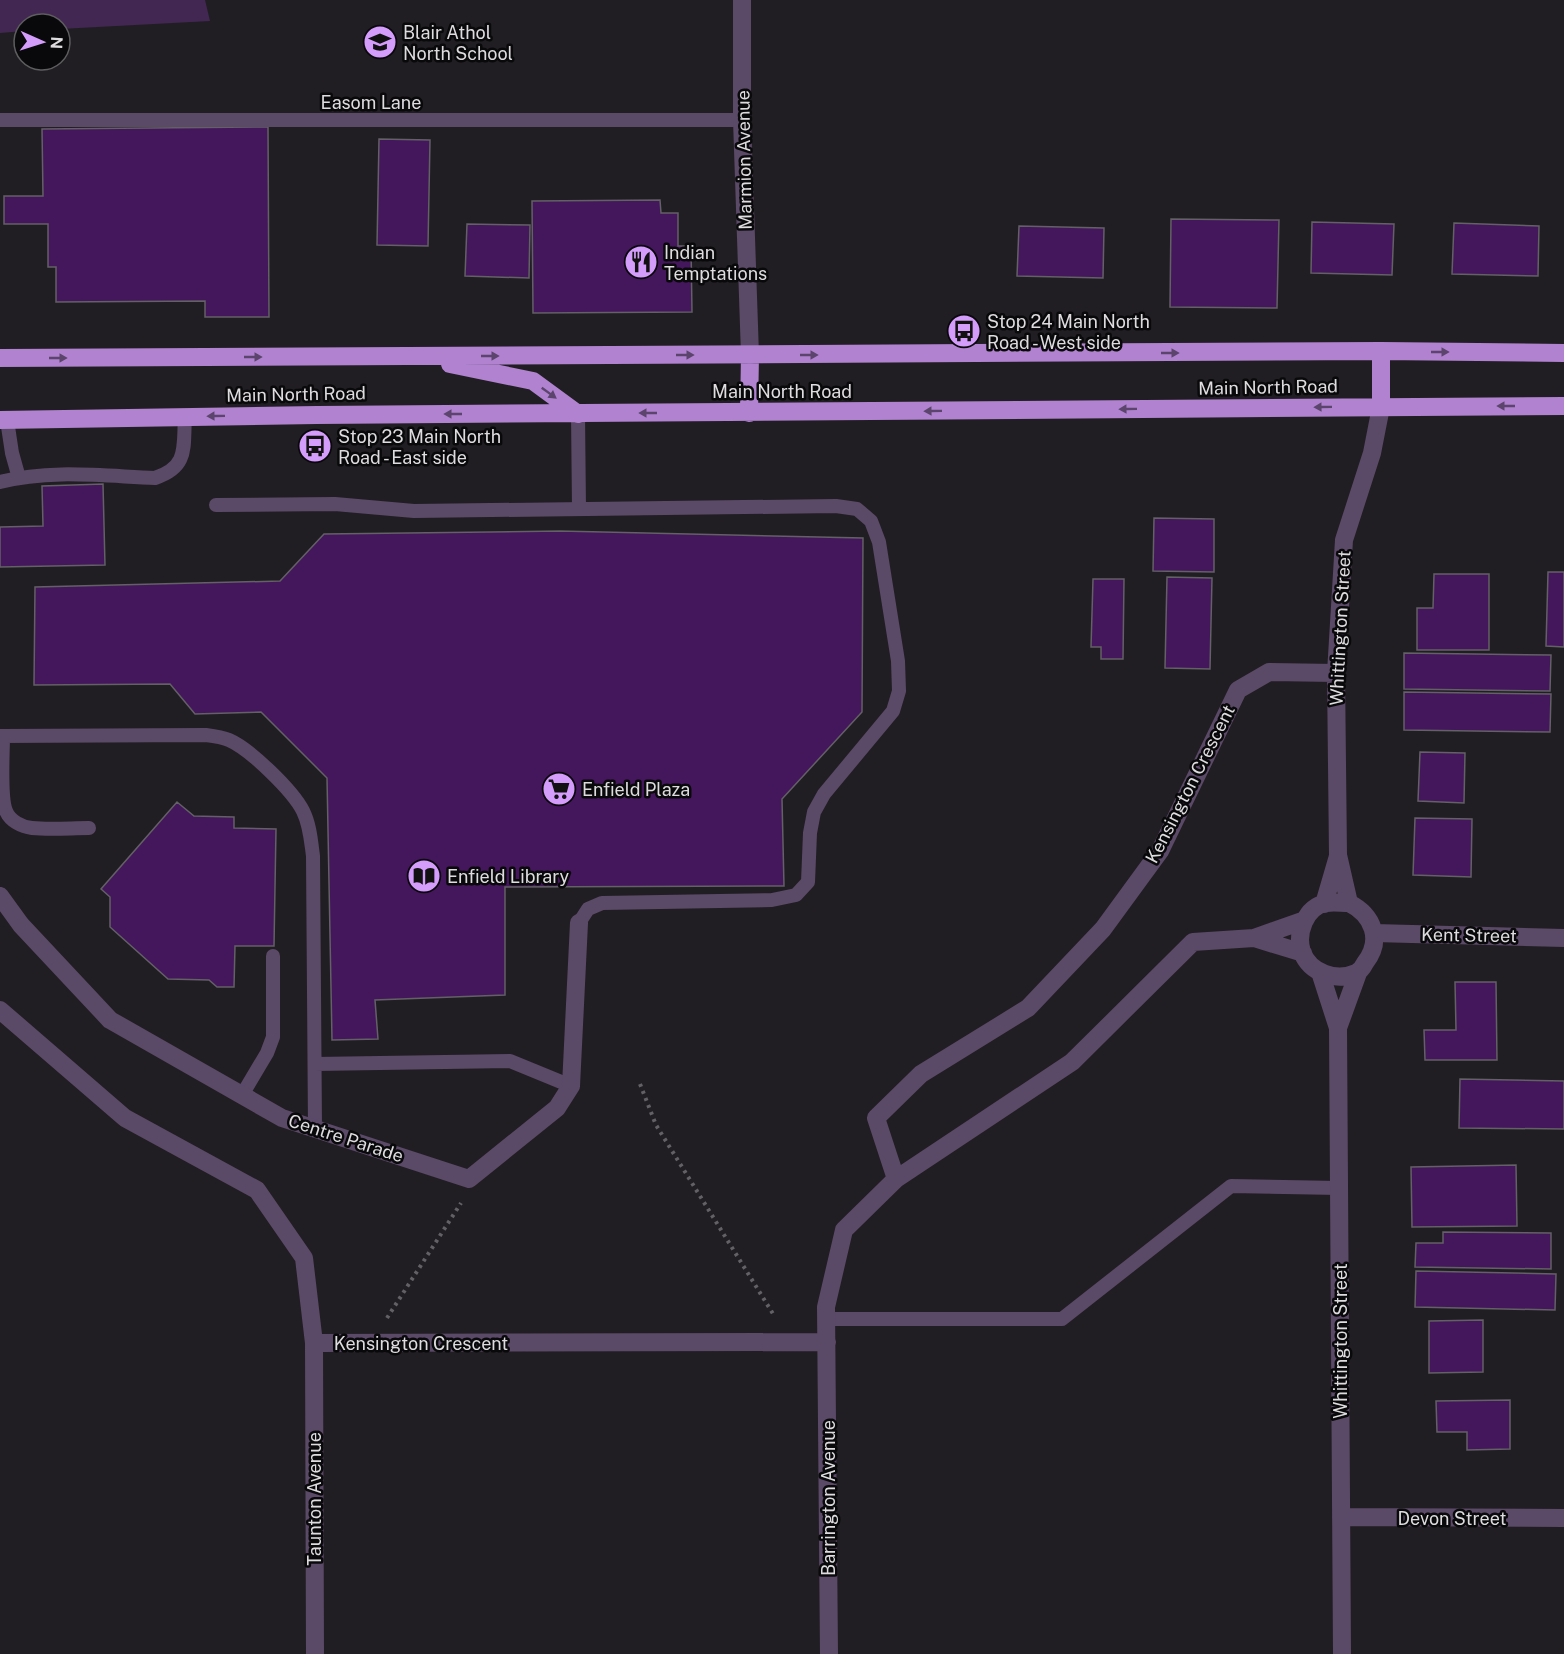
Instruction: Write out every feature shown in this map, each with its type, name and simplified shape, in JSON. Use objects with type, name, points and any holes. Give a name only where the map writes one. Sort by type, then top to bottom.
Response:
[{"type":"highway","name":"Main North Road","points":[[0,358],[1381,351],[1564,353]]},
{"type":"highway","points":[[1381,351],[1381,406]]},
{"type":"highway","points":[[749,412],[750,355]]},
{"type":"highway","points":[[413,357],[533,381],[578,414]]},
{"type":"highway","name":"Main North Road","points":[[4,420],[1564,406]]},
{"type":"street","name":"Marmion Avenue","points":[[742,0],[742,120],[750,355]]},
{"type":"street","name":"Whittington Street","points":[[1349,903],[1338,855],[1336,673],[1344,540],[1372,453],[1381,406]]},
{"type":"street","name":"Kensington Crescent","points":[[896,1179],[876,1118],[921,1074],[1028,1008],[1103,929],[1160,851],[1238,690],[1269,672],[1336,673]]},
{"type":"street","name":"Whittington Street","points":[[1324,904],[1338,855]]},
{"type":"street","name":"Centre Parade","points":[[0,896],[21,925],[110,1020],[282,1118],[469,1179],[557,1108],[570,1086]]},
{"type":"street","points":[[1349,903],[1360,909],[1369,919],[1374,933],[1371,955],[1358,972],[1341,976],[1320,972],[1310,964],[1303,953],[1300,941],[1305,920],[1313,910],[1324,904],[1349,903]]},
{"type":"street","points":[[827,1342],[826,1307],[844,1230],[896,1179],[1072,1062],[1193,942],[1254,938],[1305,920]]},
{"type":"street","points":[[570,1086],[579,923]]},
{"type":"street","name":"Kent Street","points":[[1374,933],[1564,938]]},
{"type":"street","points":[[1254,938],[1303,953]]},
{"type":"street","name":"Whittington Street","points":[[1320,972],[1338,1028],[1342,1654]]},
{"type":"street","name":"Whittington Street","points":[[1338,1028],[1358,972]]},
{"type":"street","name":"Kensington Crescent","points":[[0,1010],[125,1118],[256,1190],[304,1258],[314,1343],[827,1342]]},
{"type":"street","name":"Barrington Avenue","points":[[827,1342],[829,1654]]},
{"type":"street","name":"Taunton Avenue","points":[[314,1343],[315,1654]]},
{"type":"street","name":"Devon Street","points":[[1341,1517],[1564,1518]]},
{"type":"lane","name":"Easom Lane","points":[[0,120],[742,120]]},
{"type":"lane","points":[[578,414],[579,509]]},
{"type":"lane","points":[[0,482],[19,477],[53,475],[155,478],[169,474],[178,466],[183,452],[185,417]]},
{"type":"lane","points":[[4,420],[19,477]]},
{"type":"lane","points":[[216,505],[334,504],[414,511],[837,506],[857,509],[871,521],[879,542],[898,661],[899,691],[893,711],[824,794],[813,812],[808,882],[796,895],[772,900],[603,903],[588,909],[579,923]]},
{"type":"lane","points":[[89,828],[31,828],[11,818],[5,810],[4,803],[1,736],[206,735],[228,739],[253,755],[291,794],[303,810],[310,828],[313,856],[315,1128]]},
{"type":"lane","points":[[242,1095],[267,1053],[273,1037],[273,956]]},
{"type":"lane","points":[[315,1064],[510,1061],[570,1086]]},
{"type":"lane","points":[[826,1319],[1062,1319],[1231,1185],[1339,1188]]},
{"type":"path","points":[[640,1084],[656,1125],[778,1323]]},
{"type":"path","points":[[386,1318],[463,1199]]},
{"type":"shaded area","points":[[0,0],[205,0],[210,21],[72,28],[72,12],[12,12],[12,32],[0,33]]},
{"type":"building","points":[[268,127],[269,317],[205,317],[205,301],[56,302],[56,267],[48,267],[48,224],[4,224],[4,196],[43,196],[42,129]]},
{"type":"building","points":[[379,139],[430,140],[428,246],[377,245]]},
{"type":"building","points":[[660,200],[661,213],[678,213],[678,246],[691,246],[692,312],[533,313],[532,201]]},
{"type":"building","points":[[1171,219],[1279,220],[1277,308],[1170,307]]},
{"type":"building","points":[[1312,222],[1394,224],[1392,275],[1311,273]]},
{"type":"building","points":[[1454,223],[1539,226],[1538,276],[1452,274]]},
{"type":"building","points":[[467,224],[530,225],[529,278],[465,276]]},
{"type":"building","points":[[1019,226],[1104,228],[1103,278],[1017,276]]},
{"type":"building","points":[[103,484],[105,565],[0,567],[0,527],[43,526],[42,486]]},
{"type":"building","points":[[1154,518],[1214,519],[1214,572],[1153,571]]},
{"type":"building","name":"Enfield Plaza","points":[[560,531],[863,538],[862,712],[782,799],[784,886],[505,887],[505,995],[375,1000],[378,1039],[332,1040],[327,778],[261,712],[195,714],[170,684],[34,685],[35,587],[280,581],[324,534]]},
{"type":"building","points":[[1548,572],[1564,572],[1564,647],[1546,646]]},
{"type":"building","points":[[1434,574],[1489,574],[1489,650],[1417,650],[1417,608],[1433,608]]},
{"type":"building","points":[[1167,577],[1212,578],[1210,669],[1165,668]]},
{"type":"building","points":[[1093,579],[1124,579],[1123,659],[1101,659],[1101,647],[1091,647]]},
{"type":"building","points":[[1404,653],[1551,655],[1550,691],[1404,689]]},
{"type":"building","points":[[1404,692],[1551,694],[1550,732],[1404,730]]},
{"type":"building","points":[[1420,752],[1465,753],[1464,803],[1418,801]]},
{"type":"building","points":[[177,802],[194,816],[234,817],[234,828],[276,829],[274,946],[235,946],[234,987],[217,987],[209,980],[168,979],[110,927],[110,897],[101,889]]},
{"type":"building","points":[[1415,818],[1472,819],[1471,877],[1413,875]]},
{"type":"building","points":[[1455,982],[1496,982],[1497,1060],[1425,1060],[1424,1030],[1456,1030]]},
{"type":"building","points":[[1460,1079],[1564,1081],[1564,1129],[1459,1128]]},
{"type":"building","points":[[1516,1165],[1517,1226],[1412,1227],[1411,1167]]},
{"type":"building","points":[[1443,1232],[1551,1233],[1551,1269],[1415,1267],[1416,1243],[1443,1243]]},
{"type":"building","points":[[1416,1271],[1556,1274],[1555,1310],[1415,1307]]},
{"type":"building","points":[[1483,1320],[1483,1372],[1429,1373],[1429,1321]]},
{"type":"building","points":[[1510,1400],[1510,1449],[1467,1450],[1467,1432],[1437,1432],[1436,1401]]},
{"type":"place","name":"Blair Athol North School","points":[[380,42]]},
{"type":"place","name":"Indian Temptations","points":[[641,262]]},
{"type":"place","name":"Stop 24 Main North Road - West side","points":[[964,331]]},
{"type":"place","name":"Stop 23 Main North Road - East side","points":[[315,446]]},
{"type":"place","name":"Enfield Plaza","points":[[559,789]]},
{"type":"place","name":"Enfield Library","points":[[424,876]]}]
